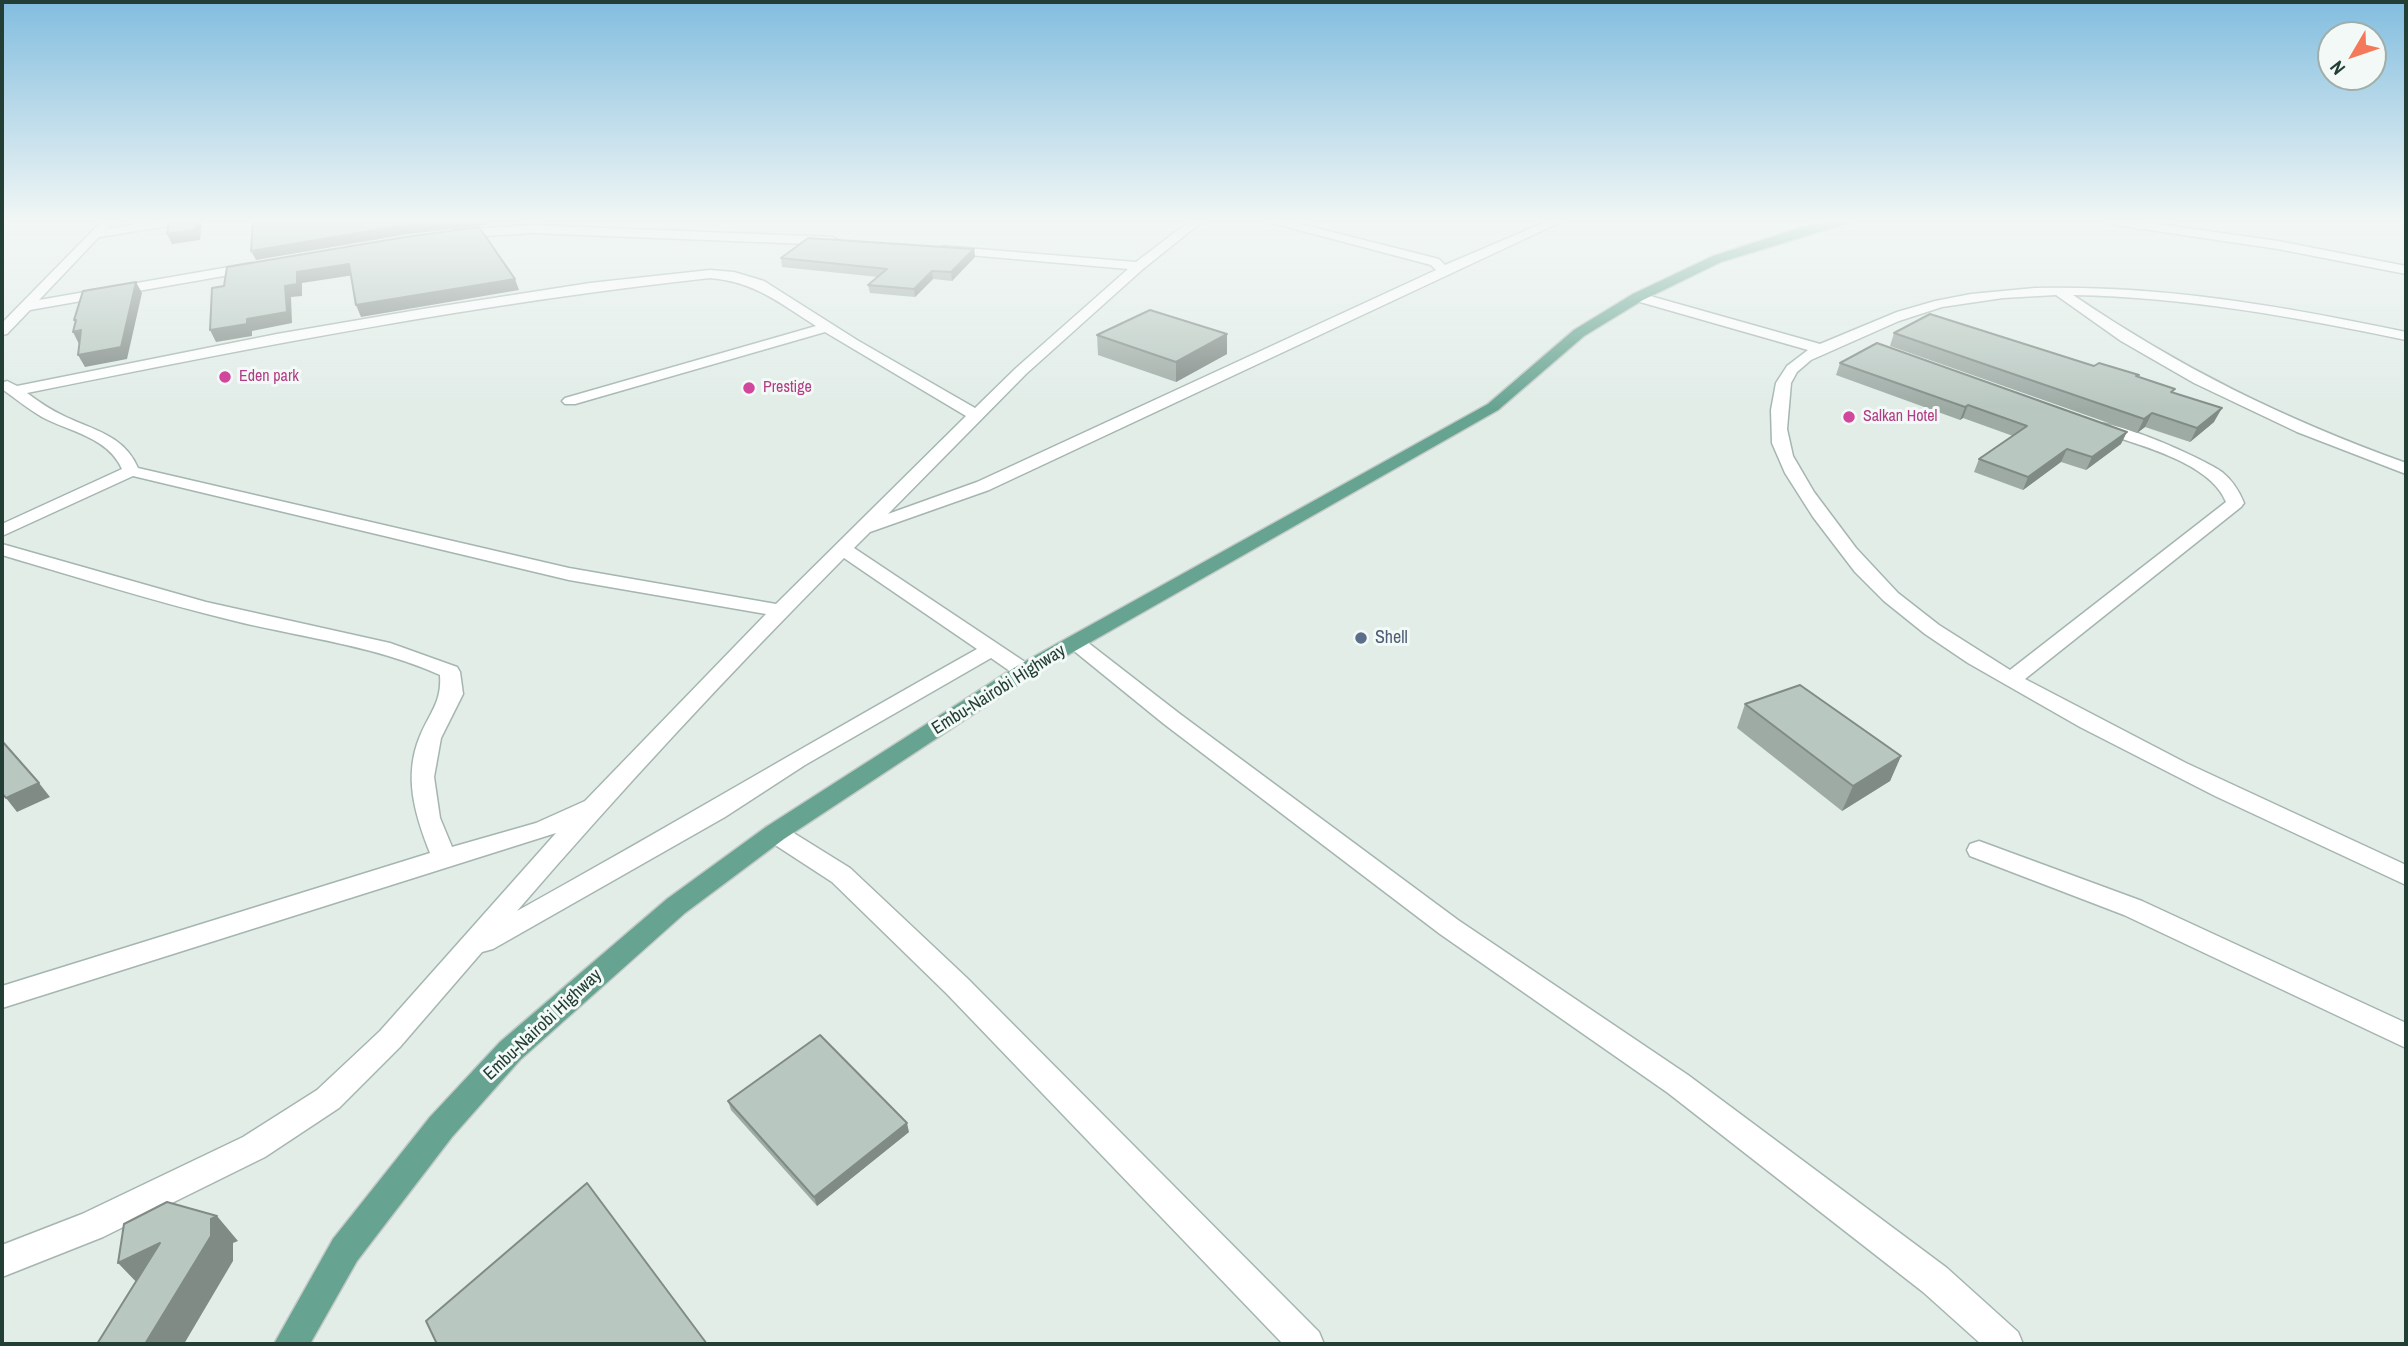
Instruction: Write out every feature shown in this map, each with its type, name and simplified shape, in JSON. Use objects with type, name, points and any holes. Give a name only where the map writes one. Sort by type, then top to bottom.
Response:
[{"type":"main road","name":"Embu-Nairobi Highway","points":[[291,1344],[345,1250],[441,1127],[510,1051],[676,906],[775,833],[1024,671],[1493,407],[1579,333],[1638,297],[1665,284]]},
{"type":"street","points":[[2,331],[47,284]]},
{"type":"street","points":[[23,307],[158,284]]},
{"type":"street","points":[[8,387],[343,327],[617,284]]},
{"type":"street","points":[[758,284],[977,416]]},
{"type":"street","points":[[2,1261],[92,1226],[254,1147],[328,1099],[390,1039],[595,805],[726,665],[1021,371],[1119,284]]},
{"type":"street","points":[[860,530],[983,486],[1419,284]]},
{"type":"street","points":[[2061,293],[2178,369],[2348,449],[2406,469]]},
{"type":"street","points":[[2406,336],[2166,295],[2061,293],[1993,296],[1945,302],[1910,312],[1820,349],[1805,358],[1784,379],[1778,419],[1780,446],[1830,528],[1873,580],[1938,635],[2011,680],[2115,738],[2406,876]]},
{"type":"street","points":[[1638,297],[1820,349]]},
{"type":"street","points":[[570,401],[827,327]]},
{"type":"street","points":[[1848,339],[1873,347]]},
{"type":"street","points":[[8,387],[50,416],[90,431],[118,448],[128,460],[131,471]]},
{"type":"street","points":[[2011,680],[2086,618],[2235,503],[2234,494],[2226,482],[2209,470],[2087,422]]},
{"type":"street","points":[[2,531],[131,471],[569,574],[781,611]]},
{"type":"street","points":[[2,549],[264,622],[387,646],[450,672],[452,694],[430,738],[422,777],[428,818],[444,858]]},
{"type":"street","points":[[844,549],[1024,671]]},
{"type":"street","points":[[1075,642],[1172,719],[1439,919],[1678,1084],[1935,1280],[2006,1344]]},
{"type":"street","points":[[470,950],[705,818],[797,760],[992,649]]},
{"type":"street","points":[[2,997],[544,829],[595,805]]},
{"type":"street","points":[[775,833],[841,875],[947,977],[1307,1344]]},
{"type":"street","points":[[1979,850],[2133,908],[2406,1037]]},
{"type":"building","points":[[136,284],[121,347],[78,355],[81,330],[73,332],[83,291]]},
{"type":"building","points":[[224,284],[297,284],[285,286],[287,312],[247,319],[247,324],[210,330],[212,288]]},
{"type":"building","points":[[352,284],[486,284],[356,305]]},
{"type":"building","points":[[869,284],[919,284],[914,289]]},
{"type":"building","points":[[1150,310],[1227,334],[1176,362],[1097,335]]},
{"type":"building","points":[[1930,314],[2094,366],[2099,363],[2139,375],[2136,376],[2175,389],[2171,392],[2222,408],[2197,428],[2152,413],[2144,419],[1894,333]]},
{"type":"building","points":[[1877,343],[2127,432],[2092,457],[2067,449],[2028,477],[1979,459],[2027,426],[1840,363]]},
{"type":"building","points":[[1800,685],[1901,756],[1853,786],[1745,704]]},
{"type":"building","points":[[2,741],[39,783],[6,798],[2,793]]},
{"type":"building","points":[[820,1035],[907,1123],[814,1197],[728,1101]]},
{"type":"building","points":[[587,1183],[707,1344],[437,1344],[426,1321]]},
{"type":"building","points":[[167,1202],[217,1216],[211,1219],[211,1236],[145,1344],[97,1344],[160,1243],[118,1263],[124,1224]]},
{"type":"place","name":"Eden park","points":[[225,377]]},
{"type":"place","name":"Prestige","points":[[749,388]]},
{"type":"place","name":"Salkan Hotel","points":[[1849,417]]},
{"type":"place","name":"Shell","points":[[1361,638]]}]
